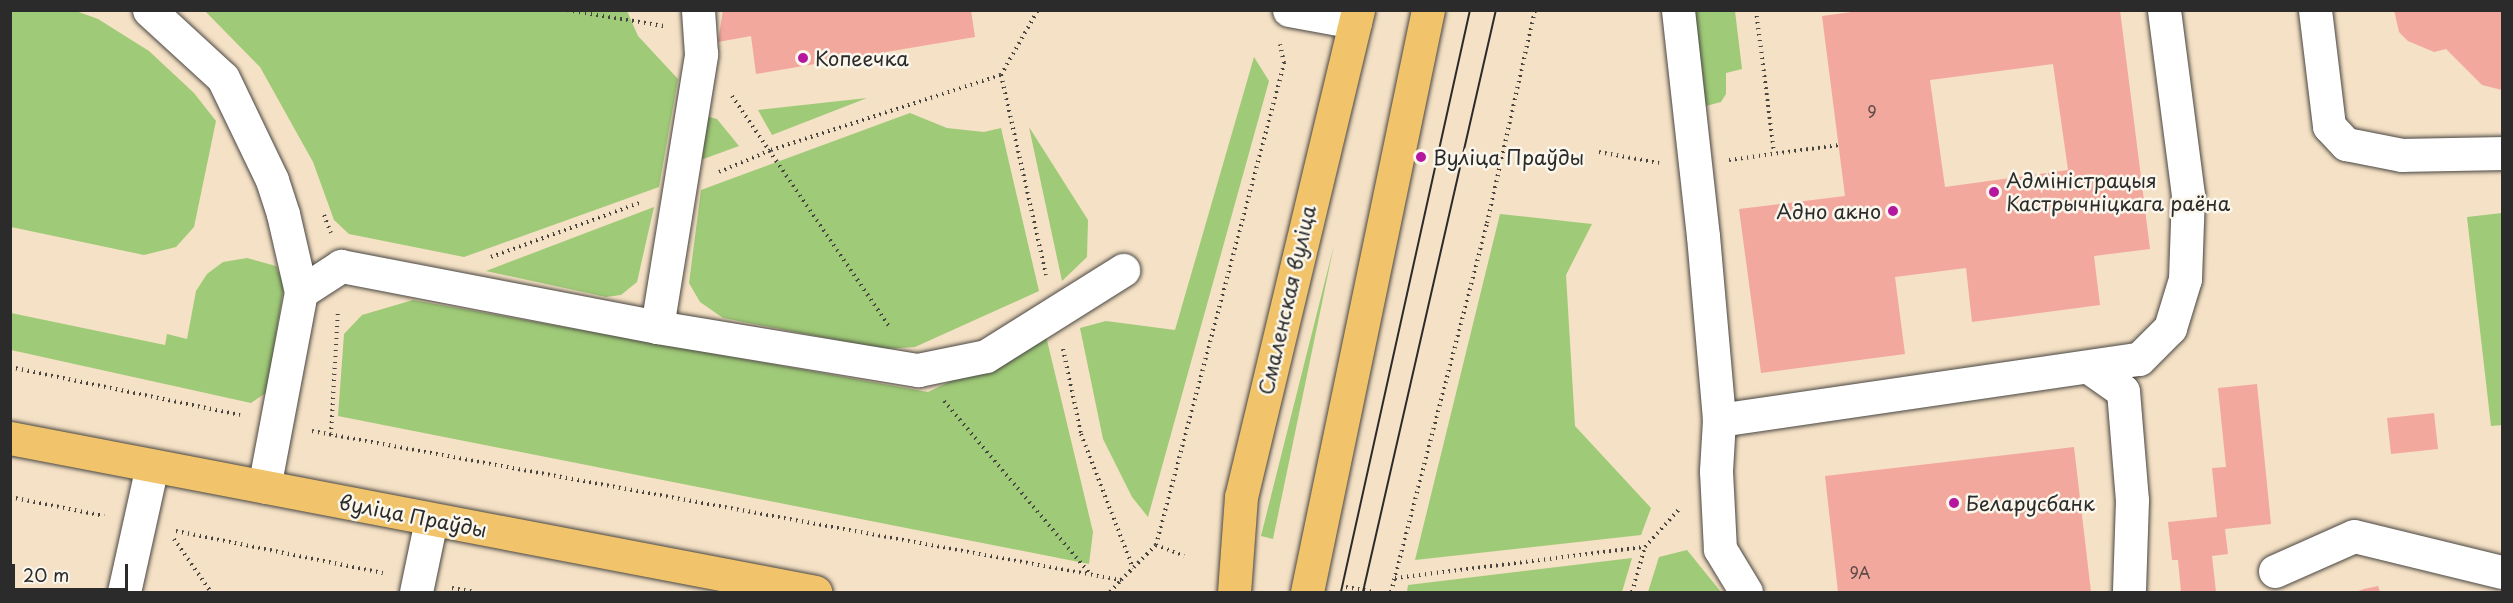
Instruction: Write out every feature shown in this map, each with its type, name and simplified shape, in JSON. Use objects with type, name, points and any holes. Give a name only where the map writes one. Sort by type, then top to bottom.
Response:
[{"type":"main road","points":[[1307,592],[1428,10]]},
{"type":"main road","name":"Смаленская вуліца","points":[[1234,592],[1241,497],[1356,16]]},
{"type":"main road","name":"вуліца Праўды","points":[[10,438],[801,591]]},
{"type":"lane","points":[[149,10],[223,78],[272,180],[301,292],[264,487]]},
{"type":"lane","points":[[1678,10],[1704,236],[1719,420],[1716,471],[1720,549],[1746,592]]},
{"type":"lane","points":[[1719,420],[2090,368],[2139,359],[2170,328],[2185,279],[2188,195],[2164,10]]},
{"type":"lane","points":[[2315,10],[2329,126],[2346,144],[2402,155],[2502,153]]},
{"type":"lane","points":[[1283,21],[1356,16]]},
{"type":"lane","points":[[657,327],[701,54],[685,19]]},
{"type":"lane","points":[[301,292],[341,266],[657,327],[918,370],[986,356],[1123,270]]},
{"type":"lane","points":[[2090,368],[2123,392],[2132,500],[2129,592]]},
{"type":"lane","points":[[124,592],[152,466]]},
{"type":"lane","points":[[417,587],[431,520]]},
{"type":"lane","points":[[2275,571],[2354,537],[2502,572]]},
{"type":"path","points":[[567,10],[685,19]]},
{"type":"path","points":[[489,258],[678,189],[771,150],[1000,75],[1038,10]]},
{"type":"path","points":[[1391,592],[1487,223],[1534,10]]},
{"type":"path","points":[[1756,10],[1774,153]]},
{"type":"path","points":[[1110,592],[1156,545],[1284,63],[1283,21]]},
{"type":"path","points":[[1000,75],[1081,435],[1133,568]]},
{"type":"path","points":[[1734,159],[1839,145]]},
{"type":"path","points":[[1599,152],[1655,163]]},
{"type":"path","points":[[10,367],[275,422],[1121,580]]},
{"type":"path","points":[[1632,592],[1646,547],[1716,471]]},
{"type":"path","points":[[10,497],[139,523]]},
{"type":"path","points":[[211,592],[167,529],[417,587],[476,592]]},
{"type":"path","points":[[1156,545],[1184,556]]},
{"type":"path","points":[[1395,578],[1646,547]]},
{"type":"path","points":[[1342,586],[1375,592]]},
{"type":"green space","points":[[11,10],[76,11],[98,19],[149,51],[194,93],[216,121],[194,227],[176,247],[144,255],[11,227]]},
{"type":"green space","points":[[205,11],[627,11],[638,36],[678,79],[659,187],[464,257],[349,234],[334,220],[313,162],[260,67]]},
{"type":"green space","points":[[1694,11],[1735,11],[1742,69],[1726,73],[1726,94],[1721,102],[1706,106]]},
{"type":"green space","points":[[1254,57],[1269,81],[1148,517],[1132,497],[1103,439],[1080,328],[1106,321],[1175,330]]},
{"type":"green space","points":[[867,98],[772,135],[758,110]]},
{"type":"green space","points":[[910,113],[947,128],[984,132],[1001,128],[1039,291],[915,347],[884,349],[723,318],[700,302],[689,283],[701,190]]},
{"type":"green space","points":[[705,116],[717,119],[739,146],[698,161]]},
{"type":"green space","points":[[1029,127],[1088,220],[1087,257],[1062,281]]},
{"type":"green space","points":[[654,207],[637,282],[621,295],[606,297],[486,271]]},
{"type":"green space","points":[[2502,213],[2502,425],[2491,426],[2467,217]]},
{"type":"green space","points":[[1500,214],[1592,224],[1566,275],[1575,426],[1651,508],[1641,535],[1415,560]]},
{"type":"green space","points":[[1334,245],[1273,539],[1261,536]]},
{"type":"green space","points":[[247,258],[276,266],[284,285],[267,392],[251,403],[11,350],[11,313],[165,345],[167,334],[187,339],[196,291],[207,274],[223,262]]},
{"type":"green space","points":[[413,300],[928,392],[1046,336],[1093,532],[1089,564],[338,416],[344,334],[362,315]]},
{"type":"green space","points":[[1687,550],[1721,592],[1648,592],[1659,557]]},
{"type":"green space","points":[[1632,558],[1622,592],[1407,592],[1408,585]]},
{"type":"building","name":"Копеечка","points":[[723,10],[971,10],[975,37],[756,74],[751,36],[718,42]]},
{"type":"building","name":"Адміністрацыя Кастрычніцкага раёна","points":[[1866,10],[2120,10],[2150,249],[2094,256],[2100,305],[1972,322],[1966,268],[1895,277],[1905,354],[1761,373],[1739,209],[1845,196],[1822,16]],"holes":[[[2053,64],[2068,170],[1945,187],[1930,80]]]},
{"type":"building","points":[[2394,10],[2502,10],[2502,90],[2482,85],[2446,49],[2434,52],[2408,41],[2399,32]]},
{"type":"building","points":[[2257,384],[2271,524],[2225,529],[2228,554],[2212,556],[2216,592],[2181,592],[2178,560],[2172,560],[2168,522],[2217,517],[2212,468],[2226,467],[2218,388]]},
{"type":"building","points":[[2434,413],[2438,449],[2391,454],[2387,418]]},
{"type":"building","name":"Беларусбанк","points":[[2074,447],[2091,592],[1838,592],[1825,476]]},
{"type":"building","points":[[2378,586],[2380,592],[2355,592],[2364,589]]},
{"type":"tram line","points":[[1341,592],[1470,10]]},
{"type":"tram line","points":[[1363,592],[1496,10]]},
{"type":"place","name":"Копеечка","points":[[803,58]]},
{"type":"place","name":"Вуліца Праўды","points":[[1421,157]]},
{"type":"place","name":"Адміністрацыя Кастрычніцкага раёна","points":[[1994,192]]},
{"type":"place","name":"Адно акно","points":[[1893,211]]},
{"type":"place","name":"Беларусбанк","points":[[1954,503]]}]
